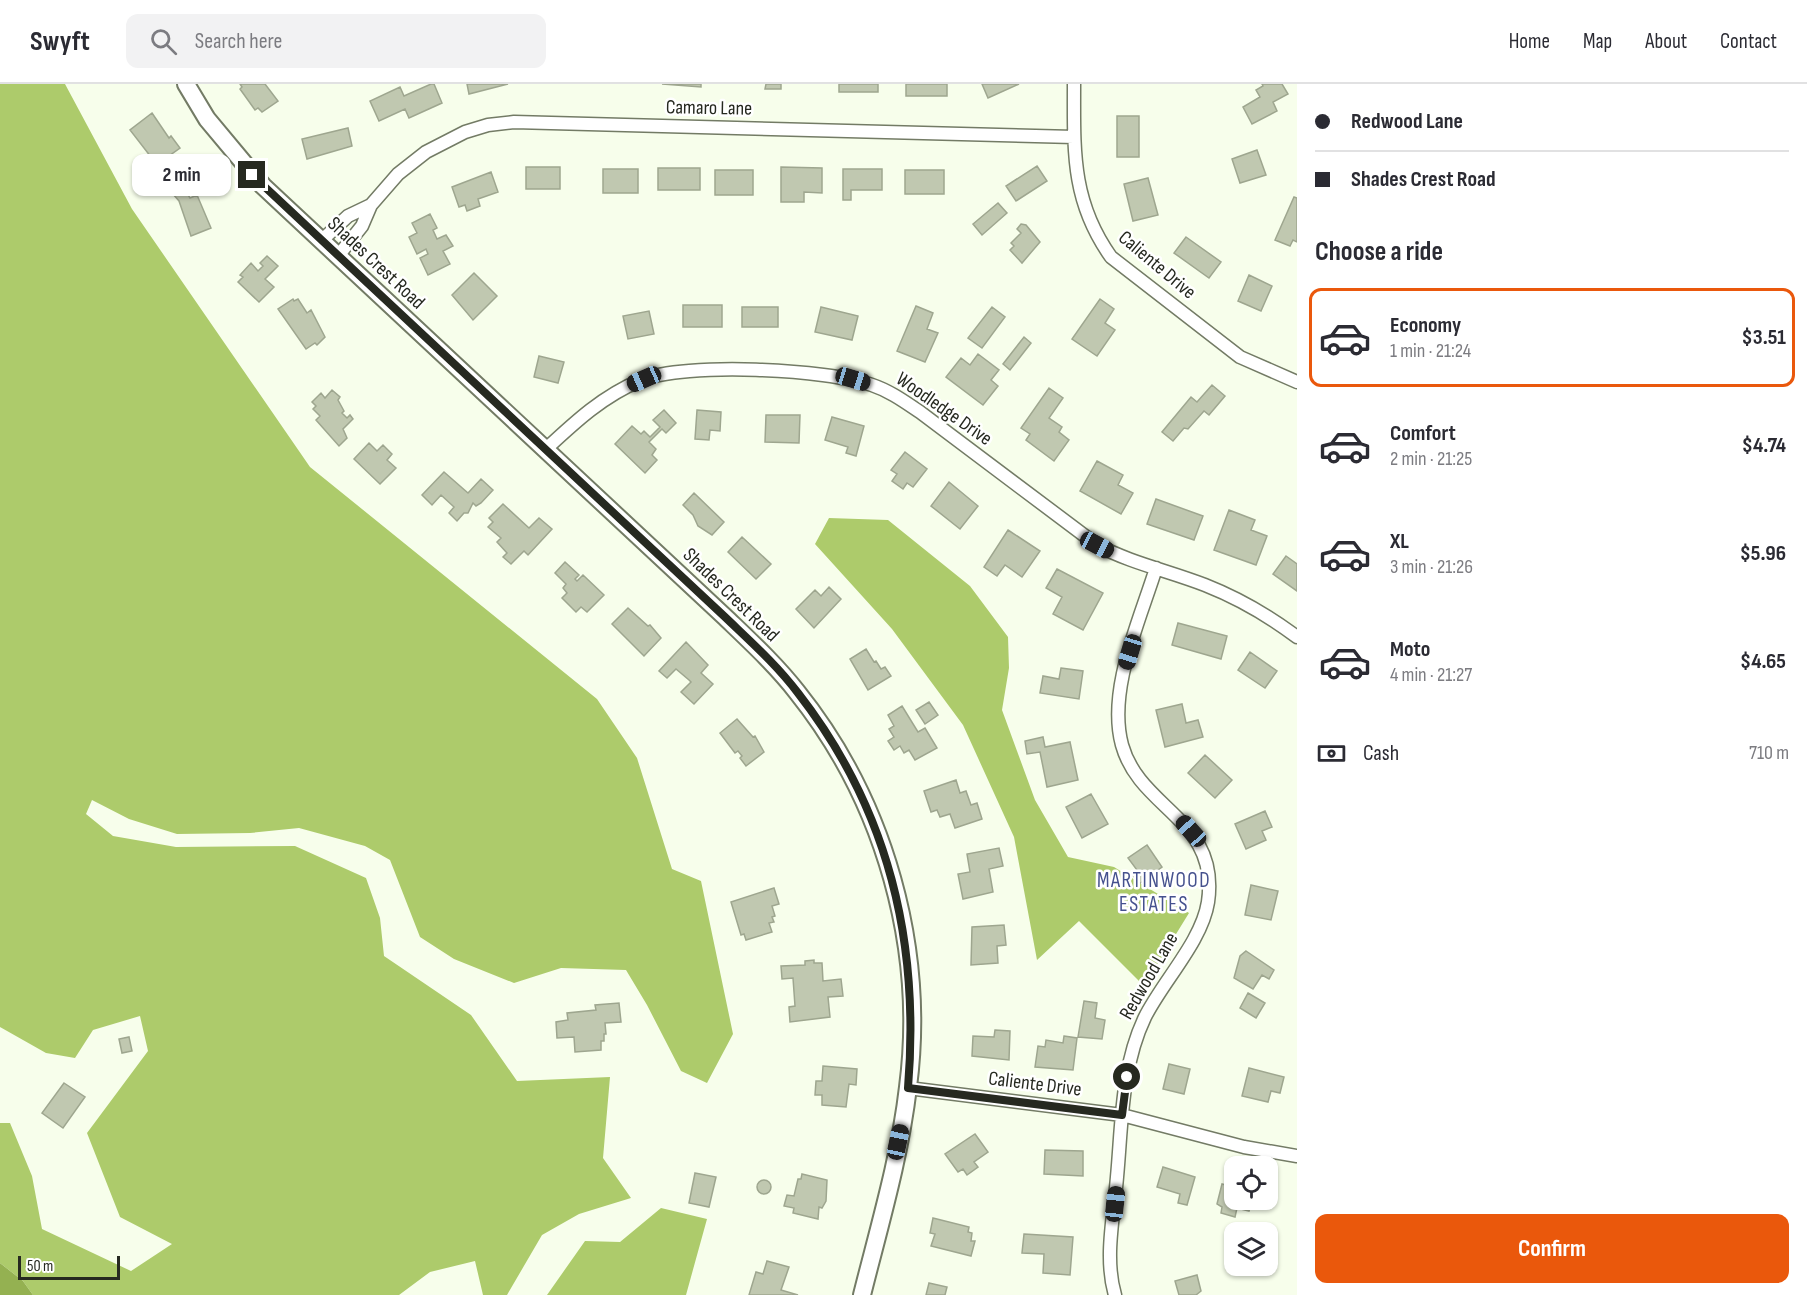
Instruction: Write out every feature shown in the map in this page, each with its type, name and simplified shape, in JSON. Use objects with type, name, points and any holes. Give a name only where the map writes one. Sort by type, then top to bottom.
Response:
[{"type":"street","name":"Shades Crest Road","points":[[186,84],[207,119],[242,164],[775,667],[815,716],[850,772],[881,842],[905,931],[912,1004],[908,1088],[896,1156],[862,1295]]},
{"type":"street","name":"Caliente Drive","points":[[1074,84],[1074,137],[1080,197],[1095,235],[1111,257],[1240,357],[1297,382]]},
{"type":"street","name":"Camaro Lane","points":[[338,256],[362,226],[371,205],[398,174],[426,152],[447,140],[488,125],[514,122],[1074,137]]},
{"type":"street","name":"Camaro Lane","points":[[321,241],[348,216],[371,205]]},
{"type":"street","name":"Woodledge Drive","points":[[546,449],[609,395],[644,379],[668,372],[729,371],[832,375],[873,385],[895,395],[1097,545],[1116,555],[1205,585],[1250,606],[1297,637]]},
{"type":"street","name":"Redwood Lane","points":[[1115,1295],[1111,1269],[1111,1246],[1127,1077],[1138,1034],[1153,1003],[1196,934],[1208,902],[1206,862],[1199,843],[1181,819],[1138,778],[1122,745],[1119,725],[1123,675],[1156,568]]},
{"type":"street","name":"Caliente Drive","points":[[908,1088],[1122,1115],[1244,1147],[1297,1155]]},
{"type":"shaded area","points":[[0,84],[65,84],[132,209],[310,467],[597,699],[637,758],[672,869],[701,881],[733,1034],[707,1083],[681,1071],[626,970],[561,968],[514,983],[454,959],[420,937],[390,860],[365,846],[299,828],[250,833],[177,834],[129,819],[92,800],[86,814],[113,836],[176,847],[295,846],[366,878],[380,918],[384,956],[471,1015],[517,1081],[610,1077],[603,1158],[631,1198],[579,1214],[542,1235],[507,1295],[483,1295],[475,1261],[430,1272],[399,1295],[33,1295],[23,1281],[0,1263],[0,1123],[10,1123],[32,1176],[42,1229],[131,1271],[172,1244],[120,1217],[87,1133],[148,1051],[140,1016],[93,1030],[75,1058],[46,1053],[0,1027]]},
{"type":"shaded area","points":[[829,518],[888,520],[970,586],[1008,637],[1009,668],[1002,710],[1035,800],[1068,857],[1114,867],[1189,913],[1144,986],[1079,921],[1037,960],[1014,837],[963,725],[892,629],[815,544]]},
{"type":"shaded area","points":[[661,1208],[707,1219],[686,1295],[547,1295],[585,1241],[620,1242]]},
{"type":"shaded area","points":[[0,1263],[23,1281],[33,1295],[0,1295]]},
{"type":"building","points":[[240,84],[265,84],[278,101],[262,112],[258,108],[255,110],[240,89],[242,87]]},
{"type":"building","points":[[434,84],[442,103],[409,118],[405,109],[379,121],[370,101],[400,87],[404,96]]},
{"type":"building","points":[[467,84],[508,84],[469,94]]},
{"type":"building","points":[[662,84],[701,84],[701,87]]},
{"type":"building","points":[[766,84],[781,84],[781,89],[765,89]]},
{"type":"building","points":[[839,84],[878,84],[878,92],[839,92]]},
{"type":"building","points":[[906,84],[947,84],[947,96],[906,96]]},
{"type":"building","points":[[982,84],[1019,84],[988,98]]},
{"type":"building","points":[[1262,84],[1282,84],[1288,94],[1273,102],[1277,111],[1252,124],[1243,107],[1260,97],[1256,90],[1263,86]]},
{"type":"building","points":[[152,113],[169,138],[171,136],[180,148],[169,156],[173,162],[173,168],[169,170],[163,169],[153,156],[151,157],[130,130]]},
{"type":"building","points":[[1117,116],[1139,116],[1139,157],[1117,157]]},
{"type":"building","points":[[348,128],[352,146],[307,159],[302,139]]},
{"type":"building","points":[[1257,150],[1266,175],[1240,183],[1232,159]]},
{"type":"building","points":[[1037,166],[1047,181],[1016,201],[1006,186]]},
{"type":"building","points":[[526,167],[560,167],[560,189],[526,189]]},
{"type":"building","points":[[781,167],[822,168],[822,193],[804,192],[804,202],[781,202]]},
{"type":"building","points":[[658,168],[700,168],[700,190],[658,190]]},
{"type":"building","points":[[603,169],[638,169],[638,193],[603,193]]},
{"type":"building","points":[[843,169],[882,169],[882,190],[851,190],[851,200],[843,200]]},
{"type":"building","points":[[715,170],[753,170],[753,195],[715,195]]},
{"type":"building","points":[[905,170],[944,170],[944,194],[905,194]]},
{"type":"building","points":[[491,172],[498,192],[478,199],[480,206],[467,211],[465,205],[459,207],[452,187]]},
{"type":"building","points":[[1148,178],[1158,215],[1133,221],[1124,184]]},
{"type":"building","points":[[184,185],[189,191],[187,193],[190,198],[197,195],[211,228],[191,236],[179,201],[172,193]]},
{"type":"building","points":[[1294,197],[1297,198],[1297,242],[1293,240],[1290,246],[1275,240]]},
{"type":"building","points":[[998,203],[1007,213],[982,235],[973,224]]},
{"type":"building","points":[[430,214],[437,228],[433,230],[437,239],[446,235],[453,246],[443,251],[450,264],[428,275],[420,258],[428,254],[426,249],[417,254],[409,237],[417,233],[412,223]]},
{"type":"building","points":[[1021,224],[1026,225],[1040,242],[1022,263],[1010,250],[1014,246],[1011,243],[1021,233],[1017,229]]},
{"type":"building","points":[[1186,237],[1221,262],[1209,278],[1174,253]]},
{"type":"building","points":[[267,256],[278,266],[265,279],[274,287],[259,302],[238,282],[243,277],[240,275],[251,263],[258,271],[263,266],[260,263]]},
{"type":"building","points":[[474,273],[497,296],[473,320],[452,295]]},
{"type":"building","points":[[1249,275],[1272,286],[1261,311],[1238,301]]},
{"type":"building","points":[[293,299],[294,301],[298,299],[307,313],[311,310],[325,337],[317,345],[315,343],[306,349],[278,309]]},
{"type":"building","points":[[1100,299],[1114,309],[1105,323],[1115,330],[1097,356],[1072,339]]},
{"type":"building","points":[[683,305],[722,305],[722,327],[683,327]]},
{"type":"building","points":[[916,306],[933,313],[927,329],[938,333],[925,362],[897,351]]},
{"type":"building","points":[[742,307],[778,307],[778,327],[742,327]]},
{"type":"building","points":[[821,307],[858,316],[852,340],[815,332]]},
{"type":"building","points":[[992,307],[1005,317],[982,348],[968,338]]},
{"type":"building","points":[[649,311],[654,334],[628,339],[623,316]]},
{"type":"building","points":[[1024,337],[1031,343],[1010,370],[1003,364]]},
{"type":"building","points":[[978,354],[999,370],[991,380],[998,386],[983,405],[946,377],[961,358],[970,365]]},
{"type":"building","points":[[539,356],[564,362],[558,383],[534,377]]},
{"type":"building","points":[[1212,385],[1225,396],[1209,415],[1204,411],[1188,429],[1184,428],[1173,441],[1162,432],[1191,397],[1197,402]]},
{"type":"building","points":[[1049,388],[1063,398],[1049,418],[1062,427],[1059,432],[1069,440],[1054,461],[1026,440],[1030,434],[1021,428]]},
{"type":"building","points":[[332,390],[340,397],[338,400],[344,411],[342,413],[347,418],[350,415],[353,419],[343,429],[347,438],[339,446],[316,420],[320,416],[313,409],[316,406],[312,402],[321,393],[325,398]]},
{"type":"building","points":[[664,410],[676,423],[666,433],[662,429],[649,442],[656,449],[652,455],[657,460],[645,473],[615,444],[632,426],[641,434],[644,431],[650,437],[660,427],[653,420]]},
{"type":"building","points":[[697,410],[721,412],[720,431],[710,430],[709,440],[695,439]]},
{"type":"building","points":[[766,415],[800,415],[799,443],[765,442]]},
{"type":"building","points":[[832,417],[864,426],[856,456],[846,453],[848,447],[825,440]]},
{"type":"building","points":[[369,443],[377,451],[383,445],[392,454],[387,460],[396,468],[380,484],[354,459]]},
{"type":"building","points":[[905,452],[927,469],[913,487],[907,483],[903,489],[892,481],[897,474],[891,470]]},
{"type":"building","points":[[1097,461],[1123,475],[1118,485],[1133,493],[1121,514],[1080,491]]},
{"type":"building","points":[[444,472],[468,493],[481,479],[493,490],[481,503],[476,506],[473,503],[468,513],[464,513],[457,521],[449,513],[454,507],[441,495],[432,505],[422,495]]},
{"type":"building","points":[[949,482],[978,506],[960,529],[931,506]]},
{"type":"building","points":[[694,493],[724,522],[712,535],[698,526],[693,515],[683,505]]},
{"type":"building","points":[[1156,499],[1203,516],[1194,540],[1147,524]]},
{"type":"building","points":[[503,504],[529,528],[539,518],[552,529],[528,555],[524,551],[511,564],[503,557],[507,553],[497,542],[501,538],[488,527],[493,522],[489,518]]},
{"type":"building","points":[[1229,510],[1255,520],[1251,530],[1267,536],[1256,565],[1214,550]]},
{"type":"building","points":[[1008,530],[1040,551],[1022,577],[1005,565],[997,576],[984,567]]},
{"type":"building","points":[[742,537],[771,564],[756,579],[728,552]]},
{"type":"building","points":[[1286,556],[1297,564],[1297,591],[1273,574]]},
{"type":"building","points":[[565,562],[579,575],[575,579],[577,581],[583,575],[604,595],[587,612],[581,607],[576,612],[562,598],[567,593],[563,588],[566,584],[555,573]]},
{"type":"building","points":[[1057,569],[1103,593],[1083,630],[1053,614],[1062,597],[1046,588]]},
{"type":"building","points":[[829,587],[841,599],[814,628],[796,609],[815,590],[821,596]]},
{"type":"building","points":[[628,608],[648,626],[650,625],[661,638],[644,656],[612,624]]},
{"type":"building","points":[[1178,623],[1227,636],[1221,659],[1172,645]]},
{"type":"building","points":[[686,642],[708,665],[701,673],[713,684],[694,704],[681,692],[691,682],[689,680],[676,669],[667,678],[659,671]]},
{"type":"building","points":[[866,649],[874,662],[876,661],[881,669],[885,667],[891,676],[868,690],[850,659]]},
{"type":"building","points":[[1250,652],[1277,671],[1265,688],[1238,670]]},
{"type":"building","points":[[1061,668],[1083,671],[1079,699],[1040,693],[1043,676],[1059,679]]},
{"type":"building","points":[[929,702],[938,715],[925,724],[916,710]]},
{"type":"building","points":[[1182,704],[1186,723],[1198,720],[1203,737],[1165,747],[1156,710]]},
{"type":"building","points":[[902,706],[918,732],[925,728],[937,748],[915,760],[909,750],[904,753],[900,746],[894,750],[888,741],[894,737],[889,729],[894,726],[888,715]]},
{"type":"building","points":[[737,719],[753,737],[755,736],[764,752],[746,766],[740,758],[742,756],[738,751],[735,753],[720,733]]},
{"type":"building","points":[[1043,737],[1045,747],[1070,742],[1078,780],[1047,787],[1040,752],[1027,754],[1025,741]]},
{"type":"building","points":[[1205,755],[1232,780],[1215,798],[1188,773]]},
{"type":"building","points":[[956,780],[960,793],[966,791],[971,805],[977,803],[982,819],[955,828],[950,814],[940,817],[937,810],[931,812],[924,791]]},
{"type":"building","points":[[1091,794],[1108,824],[1082,838],[1066,807]]},
{"type":"building","points":[[1265,811],[1272,827],[1262,831],[1266,840],[1246,849],[1235,824]]},
{"type":"building","points":[[1147,845],[1162,867],[1139,884],[1132,874],[1137,870],[1128,858]]},
{"type":"building","points":[[999,848],[1003,866],[989,869],[993,892],[963,899],[958,874],[970,872],[967,854]]},
{"type":"building","points":[[1251,885],[1278,891],[1271,920],[1245,915]]},
{"type":"building","points":[[774,888],[779,904],[772,906],[774,922],[769,923],[772,932],[746,940],[744,934],[741,935],[731,902]]},
{"type":"building","points":[[1004,925],[1006,945],[997,946],[998,963],[971,965],[972,927]]},
{"type":"building","points":[[1246,951],[1274,970],[1269,979],[1262,975],[1253,989],[1234,978],[1240,956]]},
{"type":"building","points":[[814,960],[814,963],[822,963],[823,981],[841,979],[843,996],[828,997],[830,1017],[790,1022],[789,1007],[795,1006],[793,978],[782,979],[781,966],[805,965],[805,961]]},
{"type":"building","points":[[1248,993],[1265,1003],[1256,1018],[1240,1008]]},
{"type":"building","points":[[1084,1001],[1097,1003],[1095,1018],[1105,1020],[1102,1039],[1078,1037]]},
{"type":"building","points":[[619,1003],[621,1022],[605,1023],[606,1034],[604,1034],[604,1041],[601,1041],[601,1050],[575,1052],[574,1037],[557,1038],[556,1022],[568,1020],[567,1013],[596,1010],[595,1005]]},
{"type":"building","points":[[995,1030],[1010,1031],[1009,1060],[972,1056],[973,1036],[994,1037]]},
{"type":"building","points":[[1064,1036],[1077,1038],[1073,1070],[1035,1067],[1038,1046],[1045,1047],[1046,1040],[1063,1043]]},
{"type":"building","points":[[129,1037],[132,1051],[122,1053],[119,1039]]},
{"type":"building","points":[[1169,1064],[1190,1069],[1184,1094],[1163,1089]]},
{"type":"building","points":[[823,1066],[857,1069],[856,1085],[849,1084],[846,1107],[822,1105],[822,1095],[815,1095],[816,1081],[822,1081]]},
{"type":"building","points":[[1249,1068],[1284,1077],[1280,1093],[1271,1091],[1268,1102],[1242,1096]]},
{"type":"building","points":[[64,1083],[85,1097],[63,1128],[42,1113]]},
{"type":"building","points":[[975,1134],[988,1152],[974,1162],[978,1167],[967,1175],[963,1169],[958,1172],[945,1154]]},
{"type":"building","points":[[1045,1150],[1083,1151],[1083,1176],[1044,1174]]},
{"type":"building","points":[[1163,1167],[1195,1177],[1187,1205],[1178,1203],[1180,1194],[1157,1187]]},
{"type":"building","points":[[695,1173],[716,1177],[709,1207],[689,1203]]},
{"type":"building","points":[[802,1174],[827,1180],[826,1201],[822,1208],[819,1207],[818,1219],[793,1213],[794,1208],[784,1206],[787,1195],[794,1196],[798,1179],[801,1179]]},
{"type":"building","points":[[761,1180],[767,1180],[771,1187],[767,1194],[761,1194],[757,1190],[757,1184]]},
{"type":"building","points":[[1222,1184],[1224,1184],[1224,1210],[1237,1210],[1235,1217],[1221,1213],[1222,1207],[1217,1204]]},
{"type":"building","points":[[933,1218],[969,1227],[968,1232],[972,1233],[971,1241],[975,1241],[971,1256],[931,1246],[935,1234],[930,1233]]},
{"type":"building","points":[[1024,1234],[1073,1237],[1070,1275],[1043,1273],[1044,1254],[1022,1253]]},
{"type":"building","points":[[767,1261],[789,1267],[781,1290],[798,1295],[749,1295],[756,1272],[763,1274]]},
{"type":"building","points":[[1197,1275],[1201,1291],[1196,1295],[1179,1295],[1175,1281]]},
{"type":"building","points":[[929,1283],[947,1287],[945,1295],[926,1295]]},
{"type":"district","name":"MARTINWOOD ESTATES","points":[[1154,892]]},
{"type":"route","points":[[252,175],[725,617],[797,691],[815,716],[850,772],[869,813],[881,842],[898,901],[905,931],[912,1004],[908,1088],[1122,1115],[1127,1077]]}]
